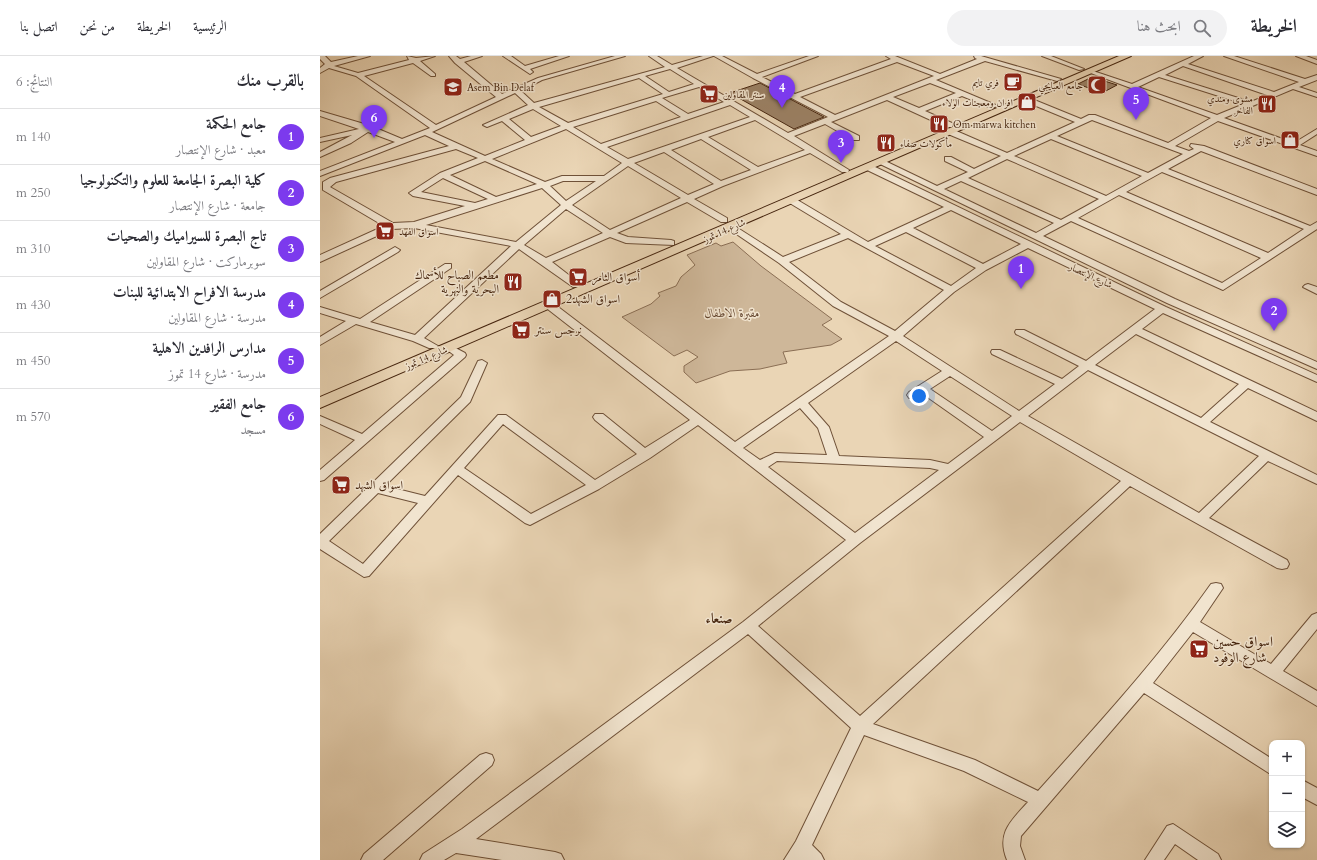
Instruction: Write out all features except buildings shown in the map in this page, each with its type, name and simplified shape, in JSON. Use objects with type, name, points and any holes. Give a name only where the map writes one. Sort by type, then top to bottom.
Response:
[{"type":"main road","name":"شارع 14 تموز","points":[[320,403],[549,305],[845,170],[1027,99],[1086,71],[1111,56]]},
{"type":"main road","name":"شارع 14 تموز","points":[[320,394],[671,243],[791,200],[880,162],[994,106],[1057,79],[1126,57]]},
{"type":"street","points":[[321,56],[328,65],[358,75],[436,128]]},
{"type":"street","points":[[320,71],[328,65],[367,56]]},
{"type":"street","points":[[358,75],[412,58],[432,56]]},
{"type":"street","points":[[454,59],[479,56]]},
{"type":"street","points":[[506,56],[540,79]]},
{"type":"street","points":[[524,68],[566,56]]},
{"type":"street","points":[[321,174],[342,164],[436,128],[540,79],[622,56]]},
{"type":"street","points":[[652,56],[845,170]]},
{"type":"street","points":[[487,125],[533,106],[710,56]]},
{"type":"street","points":[[717,56],[835,118]]},
{"type":"street","points":[[755,77],[815,56]]},
{"type":"street","points":[[888,56],[939,76]]},
{"type":"street","points":[[973,56],[1057,79]]},
{"type":"street","points":[[1045,56],[1317,154]]},
{"type":"street","points":[[1132,87],[1200,56]]},
{"type":"street","points":[[1227,56],[1306,82]]},
{"type":"street","points":[[1299,56],[1317,62]]},
{"type":"street","points":[[412,58],[433,75]]},
{"type":"street","points":[[454,59],[501,97]]},
{"type":"street","points":[[789,59],[796,62]]},
{"type":"street","points":[[788,136],[984,59]]},
{"type":"street","points":[[793,97],[896,60]]},
{"type":"street","points":[[1182,64],[1275,95]]},
{"type":"street","points":[[1158,75],[1251,104]]},
{"type":"street","points":[[640,76],[668,94]]},
{"type":"street","points":[[1169,146],[1217,118],[1317,77]]},
{"type":"street","points":[[930,80],[994,106]]},
{"type":"street","points":[[476,206],[413,193],[443,175],[567,126],[700,84]]},
{"type":"street","points":[[1293,87],[1317,95]]},
{"type":"street","points":[[516,90],[533,106],[629,162],[727,223],[782,261],[837,304],[896,336],[1019,416],[1129,480],[1282,564]]},
{"type":"street","points":[[919,111],[962,93]]},
{"type":"street","points":[[887,96],[1007,157],[1106,199]]},
{"type":"street","points":[[655,98],[687,117]]},
{"type":"street","points":[[1027,99],[1082,122]]},
{"type":"street","points":[[602,146],[731,102]]},
{"type":"street","points":[[322,116],[368,128],[400,141]]},
{"type":"street","points":[[417,339],[518,245],[566,205],[629,162],[756,117]]},
{"type":"street","points":[[937,189],[1092,117],[1190,154]]},
{"type":"street","points":[[502,118],[531,141]]},
{"type":"street","points":[[826,122],[856,138]]},
{"type":"street","points":[[320,140],[368,128]]},
{"type":"street","points":[[320,156],[368,128]]},
{"type":"street","points":[[1294,146],[1317,131]]},
{"type":"street","points":[[425,132],[543,184],[566,205],[608,233],[626,240],[671,243]]},
{"type":"street","points":[[701,136],[756,169]]},
{"type":"street","points":[[1050,136],[1148,176]]},
{"type":"street","points":[[1180,140],[1317,192]]},
{"type":"street","points":[[391,226],[326,188],[326,184],[333,180],[457,146]]},
{"type":"street","points":[[1035,237],[1201,148]]},
{"type":"street","points":[[664,149],[720,184]]},
{"type":"street","points":[[545,262],[720,184],[756,169],[811,150]]},
{"type":"street","points":[[948,159],[975,172]]},
{"type":"street","name":"شارع الإنتصار","points":[[880,162],[1171,301],[1317,366]]},
{"type":"street","points":[[342,164],[358,173]]},
{"type":"street","name":"شارع الإنتصار","points":[[868,167],[1162,309],[1317,379]]},
{"type":"street","points":[[1161,169],[1314,227]]},
{"type":"street","points":[[321,174],[333,180]]},
{"type":"street","points":[[443,175],[496,200]]},
{"type":"street","points":[[414,225],[543,184],[570,178],[606,178]]},
{"type":"street","points":[[902,183],[912,178]]},
{"type":"street","points":[[962,178],[1061,223]]},
{"type":"street","points":[[1119,192],[1268,258]]},
{"type":"street","points":[[791,200],[868,246],[951,290]]},
{"type":"street","points":[[868,246],[951,207]]},
{"type":"street","points":[[1071,218],[1223,287],[1314,227]]},
{"type":"street","points":[[320,259],[351,243],[391,226],[414,225],[518,245],[545,262],[576,285]]},
{"type":"street","points":[[906,228],[983,268]]},
{"type":"street","points":[[782,261],[847,234]]},
{"type":"street","points":[[735,448],[896,336],[951,290],[983,268],[1028,245]]},
{"type":"street","points":[[320,295],[395,250]]},
{"type":"street","points":[[320,342],[357,322],[448,266]]},
{"type":"street","points":[[549,305],[854,540]]},
{"type":"street","points":[[429,860],[453,844],[748,626],[854,540],[1061,383],[1162,309]]},
{"type":"street","points":[[320,310],[417,339],[433,346]]},
{"type":"street","points":[[1134,329],[1317,417]]},
{"type":"street","points":[[1020,332],[1317,480]]},
{"type":"street","points":[[320,477],[461,355],[448,347]]},
{"type":"street","points":[[996,352],[1061,383]]},
{"type":"street","points":[[482,363],[466,399],[320,542],[364,572],[502,418],[594,486]]},
{"type":"street","points":[[913,395],[950,371]]},
{"type":"street","points":[[1202,424],[1247,383]]},
{"type":"street","points":[[923,389],[991,436]]},
{"type":"street","points":[[801,402],[823,427],[835,460]]},
{"type":"street","points":[[599,417],[646,455]]},
{"type":"street","points":[[320,420],[363,439]]},
{"type":"street","points":[[457,469],[530,520],[594,486],[646,455],[698,420]]},
{"type":"street","points":[[1200,519],[1267,455]]},
{"type":"street","points":[[759,466],[775,457],[930,464],[949,468]]},
{"type":"street","points":[[815,860],[797,854],[860,726],[1129,480]]},
{"type":"street","points":[[375,488],[428,501]]},
{"type":"street","points":[[1016,860],[1012,852],[1011,842],[1013,832],[1143,684],[1191,624],[1216,588]]},
{"type":"street","points":[[1272,673],[1317,619]]},
{"type":"street","points":[[1191,624],[1317,699]]},
{"type":"street","points":[[748,626],[860,726],[969,765],[1040,800]]},
{"type":"street","points":[[1143,684],[1269,766]]},
{"type":"street","points":[[370,860],[486,760]]},
{"type":"street","points":[[1305,790],[1317,797]]},
{"type":"street","points":[[1154,860],[1174,832],[1212,860]]},
{"type":"street","points":[[453,844],[555,860]]},
{"type":"green space","name":"مقبرة الاطفال","points":[[733,242],[761,266],[832,319],[822,325],[842,339],[831,345],[783,352],[787,363],[760,369],[730,371],[696,383],[684,372],[684,366],[698,357],[687,350],[674,356],[622,317],[651,304],[660,296],[658,293],[676,286],[681,277],[695,265],[687,255],[716,243],[721,246]]},
{"type":"place","name":"فري تايم","points":[[1013,82]]},
{"type":"place","name":"جامع العبايجي","points":[[1097,85]]},
{"type":"place","name":"Asem Bin Delaf","points":[[453,87]]},
{"type":"place","name":"سنتر المقاولين","points":[[709,94]]},
{"type":"place","name":"افران ومعجنات الولاء","points":[[1027,102]]},
{"type":"place","name":"مشوى ومندي الفاخر","points":[[1267,104]]},
{"type":"place","name":"مدرسة اﻻفراح اﻻبتدائية للبنات","points":[[782,108]]},
{"type":"place","name":"مدارس الرافدين اﻻهلية","points":[[1136,120]]},
{"type":"place","name":"Om marwa kitchen","points":[[939,124]]},
{"type":"place","name":"جامع الفقير","points":[[374,138]]},
{"type":"place","name":"اسواق كناري","points":[[1290,140]]},
{"type":"place","name":"مأكولات صفاء","points":[[886,143]]},
{"type":"place","name":"تاج البصرة للسيراميك والصحيات","points":[[841,163]]},
{"type":"place","name":"اسواق الفهد","points":[[385,231]]},
{"type":"place","name":"أسواق الثامر","points":[[578,277]]},
{"type":"place","name":"مطعم الصباح للأسماك البحرية والنهرية","points":[[513,282]]},
{"type":"place","name":"جامع الحكمة","points":[[1021,289]]},
{"type":"place","name":"اسواق الشهد2","points":[[552,299]]},
{"type":"place","name":"نرجس سنتر","points":[[521,330]]},
{"type":"place","name":"كلية البصرة الجامعة للعلوم والتكنولوجيا","points":[[1274,331]]},
{"type":"place","name":"اسواق الشهد","points":[[341,485]]},
{"type":"place","name":"اسواق حسين شارع الوفود","points":[[1199,649]]},
{"type":"district","name":"صنعاء","points":[[719,618]]}]
